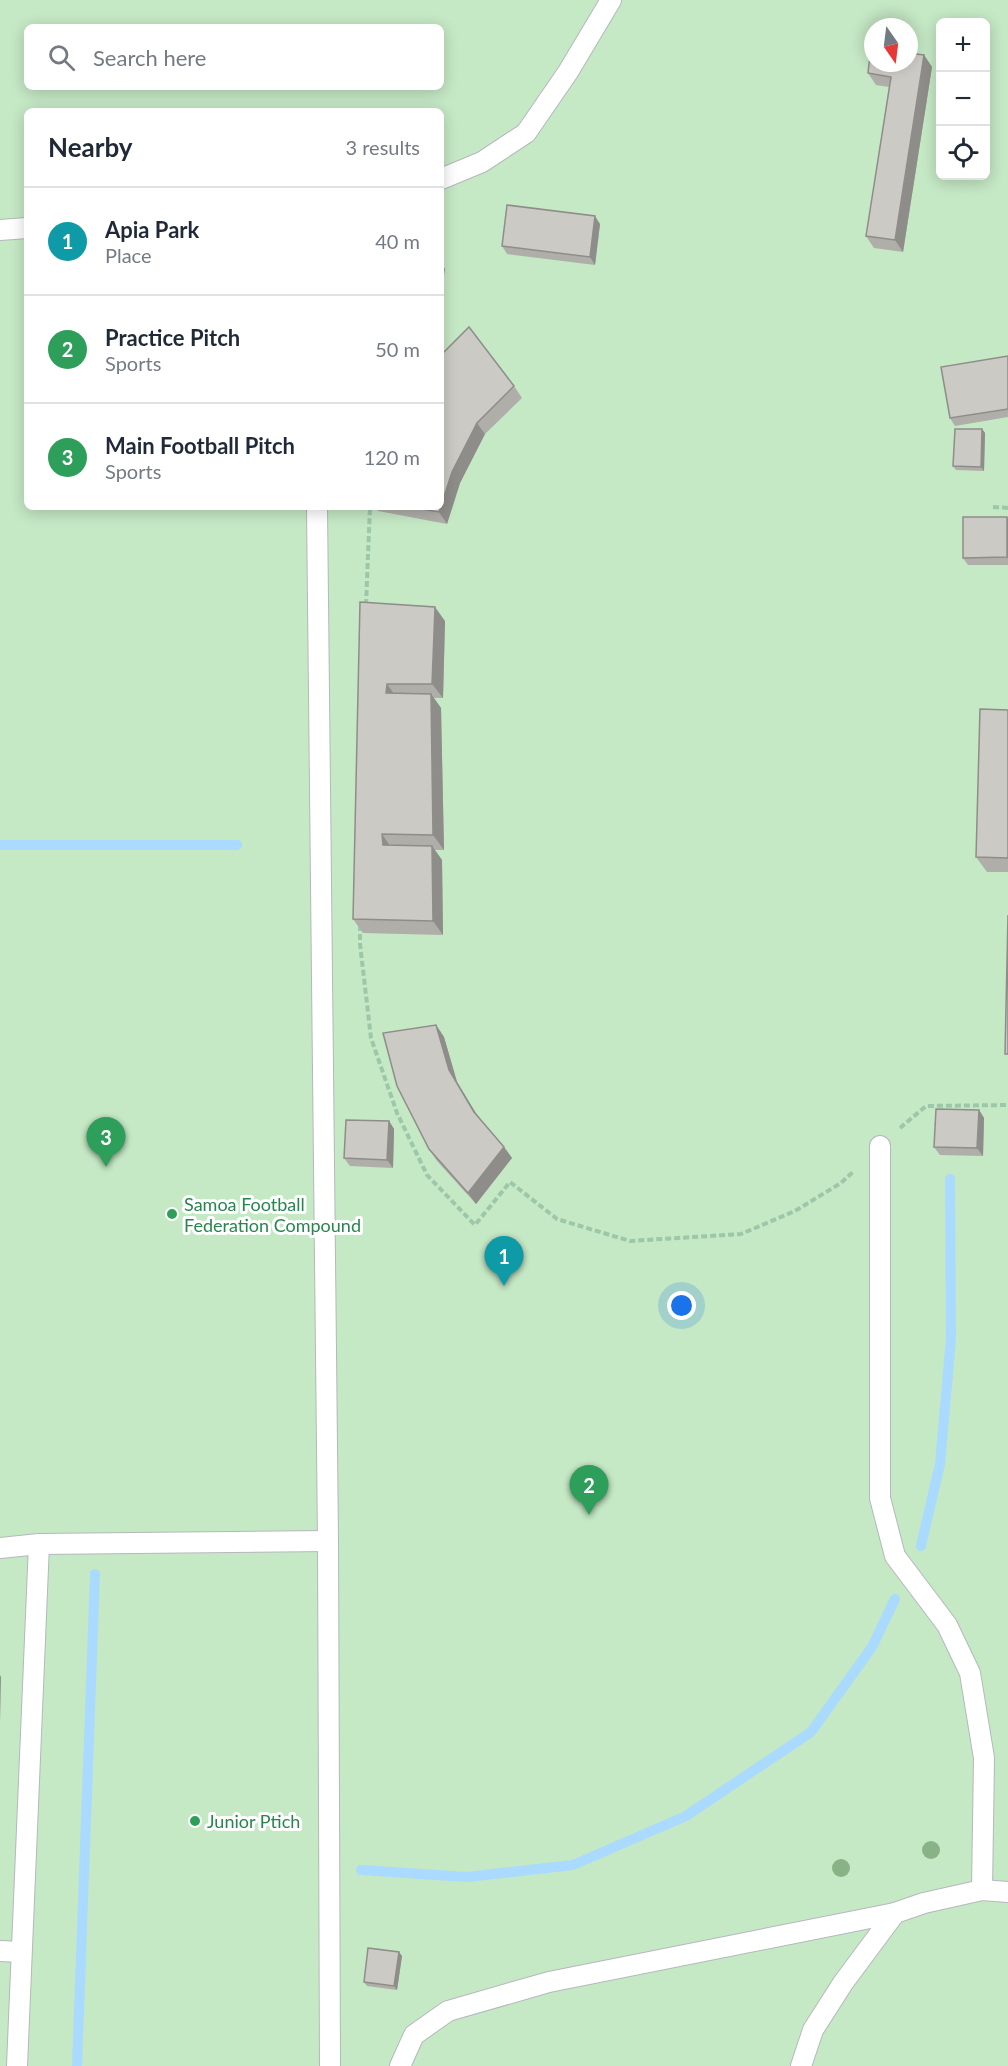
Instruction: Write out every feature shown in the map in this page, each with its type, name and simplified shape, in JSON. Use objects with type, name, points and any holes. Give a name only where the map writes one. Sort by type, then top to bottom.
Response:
[{"type":"lane","points":[[444,178],[482,162],[526,133],[568,72],[611,0]]},
{"type":"lane","points":[[0,230],[24,228]]},
{"type":"lane","points":[[317,510],[328,1541],[330,2066]]},
{"type":"lane","points":[[880,1146],[880,1498],[895,1556],[947,1625],[970,1673],[984,1758],[982,1890]]},
{"type":"lane","points":[[0,1548],[39,1544],[328,1541]]},
{"type":"lane","points":[[17,2066],[39,1544]]},
{"type":"lane","points":[[400,2066],[414,2035],[448,2011],[549,1982],[895,1913],[924,1903],[982,1890],[1008,1892]]},
{"type":"lane","points":[[801,2066],[813,2030],[843,1983],[895,1913]]},
{"type":"lane","points":[[0,1951],[21,1952]]},
{"type":"path","points":[[993,507],[1008,507]]},
{"type":"path","points":[[366,610],[370,510]]},
{"type":"path","points":[[360,921],[360,944],[371,1038],[397,1113],[427,1175],[475,1225],[510,1182],[557,1219],[630,1241],[741,1234],[795,1211],[841,1183],[926,1106],[1008,1105]]},
{"type":"green space","points":[[0,0],[1008,0],[1008,2066],[0,2066]]},
{"type":"building","points":[[918,54],[924,55],[895,240],[866,236],[891,77],[868,73],[918,72]]},
{"type":"building","points":[[507,205],[595,216],[590,257],[502,246]]},
{"type":"building","points":[[469,327],[514,386],[477,423],[452,472],[444,497],[444,352]]},
{"type":"building","points":[[1008,356],[1008,409],[950,418],[941,367]]},
{"type":"building","points":[[955,429],[982,429],[981,467],[953,466]]},
{"type":"building","points":[[963,517],[1007,517],[1007,557],[963,558]]},
{"type":"building","points":[[360,602],[435,607],[432,684],[387,684],[386,693],[431,694],[433,835],[382,834],[383,845],[432,846],[433,921],[353,919]]},
{"type":"building","points":[[980,709],[1008,710],[1008,858],[976,857]]},
{"type":"building","points":[[1008,915],[1008,1054],[1005,1054]]},
{"type":"building","points":[[436,1025],[449,1070],[474,1112],[504,1147],[468,1193],[429,1149],[397,1086],[383,1033]]},
{"type":"building","points":[[936,1109],[979,1110],[977,1148],[934,1147]]},
{"type":"building","points":[[346,1120],[389,1121],[387,1160],[344,1158]]},
{"type":"building","points":[[368,1948],[399,1952],[394,1986],[364,1982]]},
{"type":"waterway","points":[[0,845],[237,845]]},
{"type":"waterway","points":[[921,1546],[940,1464],[951,1338],[950,1179]]},
{"type":"waterway","points":[[77,2066],[95,1574]]},
{"type":"waterway","points":[[361,1870],[467,1877],[573,1865],[686,1816],[811,1732],[872,1647],[895,1599]]},
{"type":"place","name":"Main Football Pitch","points":[[106,1167]]},
{"type":"place","name":"Samoa Football Federation Compound","points":[[172,1214]]},
{"type":"place","name":"Apia Park","points":[[504,1286]]},
{"type":"place","name":"Practice Pitch","points":[[589,1515]]},
{"type":"place","name":"Junior Ptich","points":[[195,1821]]}]
